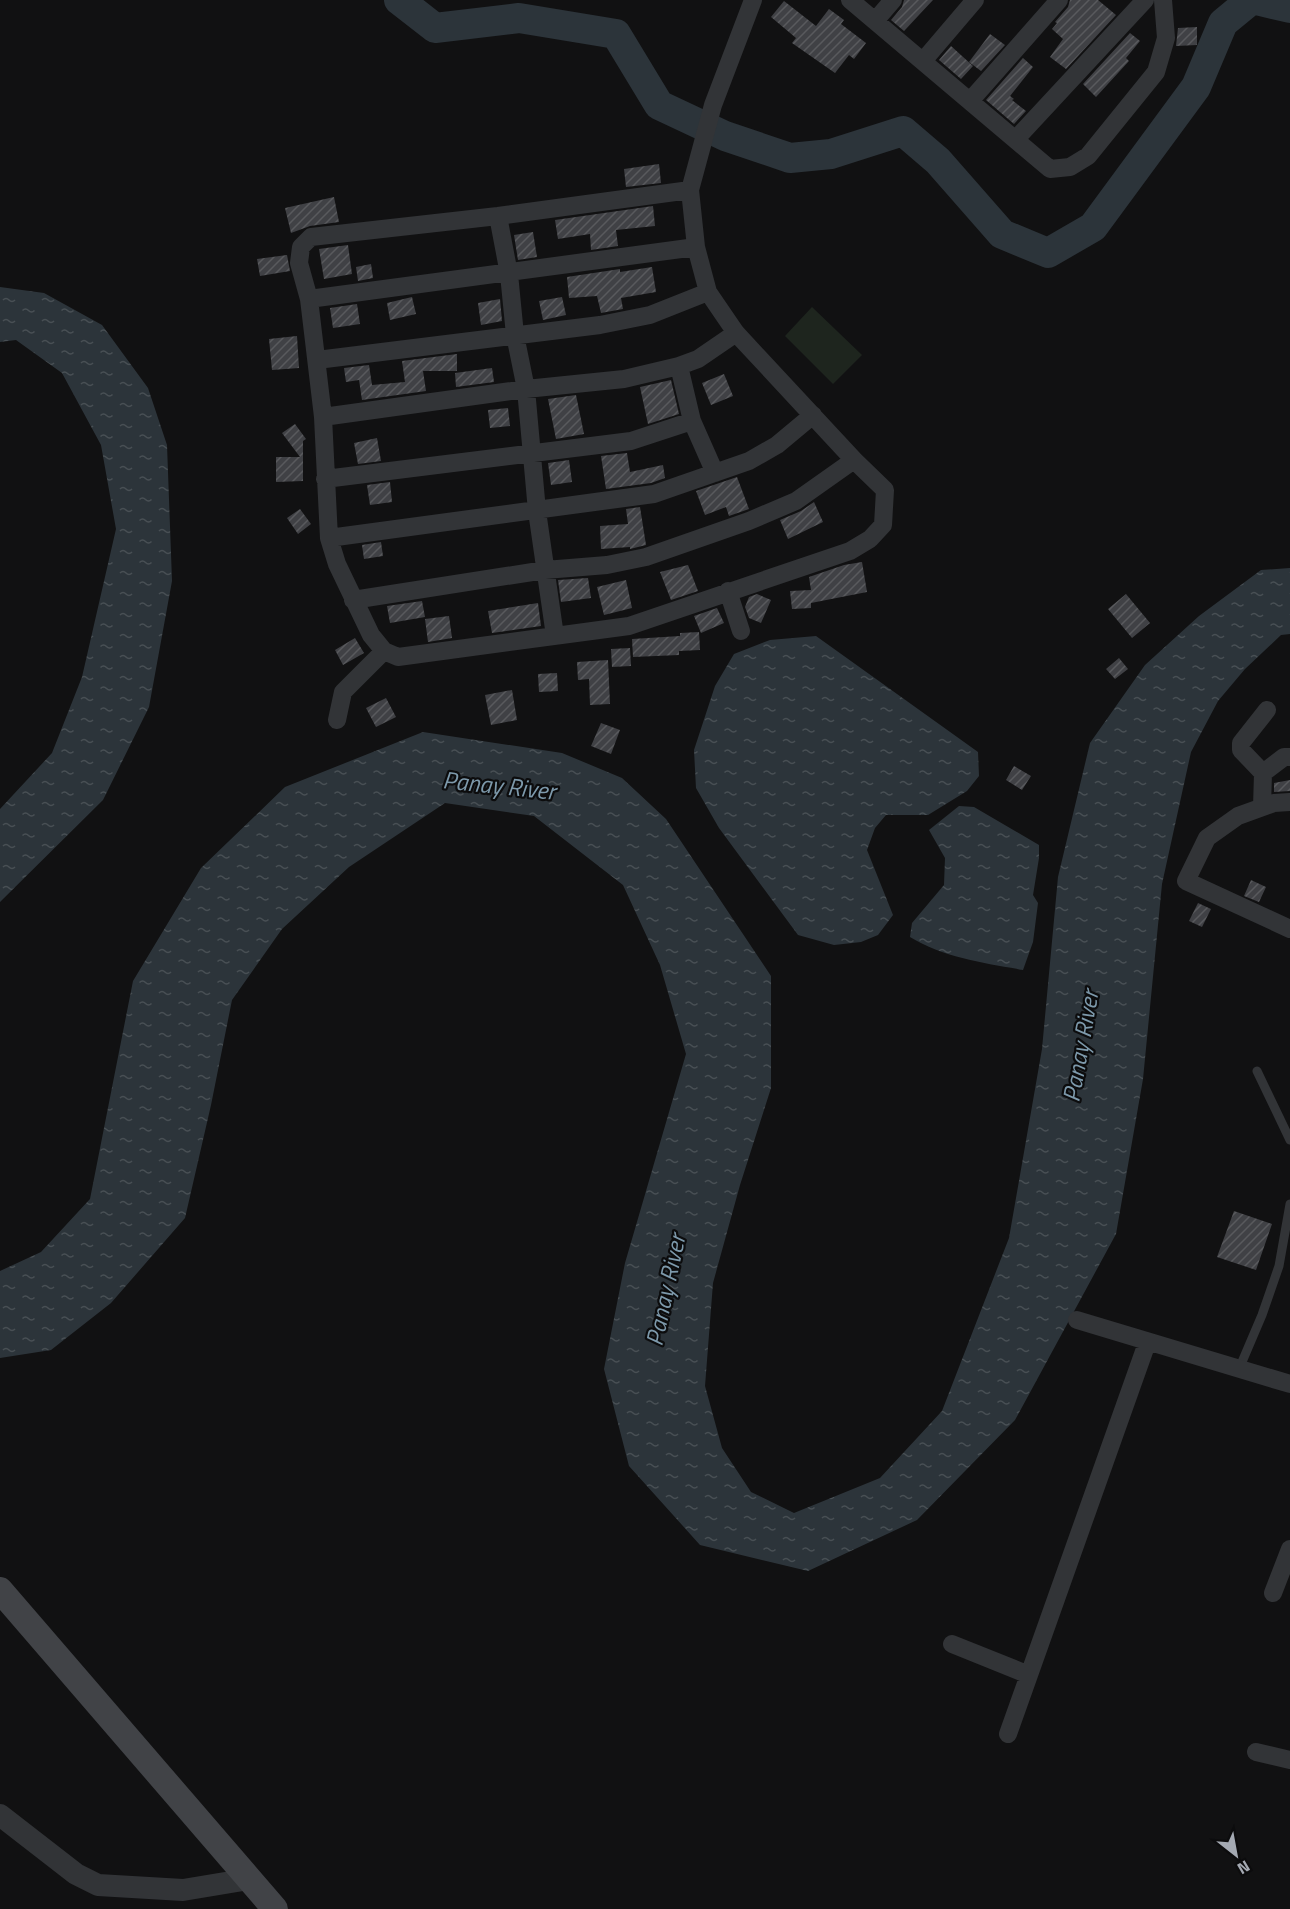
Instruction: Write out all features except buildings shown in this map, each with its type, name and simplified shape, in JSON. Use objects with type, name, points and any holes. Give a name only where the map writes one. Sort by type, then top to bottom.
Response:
[{"type":"main road","points":[[0,1590],[275,1909]]},
{"type":"street","points":[[690,190],[498,216],[311,237],[301,247],[299,262],[309,300],[323,417],[329,538],[337,564],[353,600],[371,635],[384,651],[398,657],[629,626],[850,551],[870,539],[883,525],[885,490],[854,460],[736,333],[708,292],[696,247],[690,190],[713,105],[753,0]]},
{"type":"street","points":[[850,0],[1050,169],[1070,167],[1088,156],[1156,72],[1166,38],[1163,0]]},
{"type":"street","points":[[875,21],[893,0]]},
{"type":"street","points":[[923,61],[975,0]]},
{"type":"street","points":[[970,101],[1059,0]]},
{"type":"street","points":[[1016,139],[1145,0]]},
{"type":"street","points":[[498,216],[509,274],[515,335],[526,389],[537,511],[555,636]]},
{"type":"street","points":[[309,300],[696,247]]},
{"type":"street","points":[[317,360],[600,325],[650,315],[708,292]]},
{"type":"street","points":[[323,417],[526,389],[624,379],[679,366],[698,359],[736,333]]},
{"type":"street","points":[[679,366],[692,421],[715,473]]},
{"type":"street","points":[[329,538],[654,494],[749,461],[777,445],[813,415]]},
{"type":"street","points":[[325,478],[631,441],[692,421]]},
{"type":"street","points":[[353,600],[545,570],[607,565],[646,557],[749,521],[796,501],[854,460]]},
{"type":"street","points":[[728,591],[741,631]]},
{"type":"street","points":[[337,720],[343,692],[384,651]]},
{"type":"street","points":[[1262,807],[1263,773],[1241,750],[1240,743],[1267,710]]},
{"type":"street","points":[[1263,773],[1284,757],[1290,757]]},
{"type":"street","points":[[1290,802],[1274,803],[1238,816],[1207,838],[1186,881],[1290,929]]},
{"type":"street","points":[[1077,1320],[1147,1343],[1290,1384]]},
{"type":"street","points":[[1008,1734],[1147,1343]]},
{"type":"street","points":[[1273,1593],[1290,1549]]},
{"type":"street","points":[[952,1644],[1029,1674]]},
{"type":"street","points":[[1256,1752],[1290,1760]]},
{"type":"street","points":[[0,1815],[76,1874],[98,1885],[183,1890],[249,1879]]},
{"type":"lane","points":[[1257,1071],[1290,1140]]},
{"type":"lane","points":[[1239,1369],[1262,1315],[1279,1266],[1290,1204]]},
{"type":"shaded area","points":[[812,307],[862,355],[833,384],[785,336]]},
{"type":"water","points":[[0,287],[44,293],[102,325],[148,388],[167,445],[172,581],[149,707],[103,800],[0,902],[0,809],[52,753],[82,677],[116,529],[101,445],[62,373],[16,340],[0,342]]},
{"type":"water","name":"Panay River","points":[[1290,568],[1290,634],[1281,635],[1245,669],[1218,701],[1191,752],[1162,884],[1143,1079],[1116,1234],[1015,1420],[917,1520],[808,1571],[700,1545],[629,1466],[604,1369],[625,1263],[686,1054],[660,965],[623,885],[534,816],[445,803],[349,867],[282,929],[232,1000],[185,1218],[111,1303],[51,1350],[0,1358],[0,1271],[41,1252],[90,1199],[133,981],[201,868],[285,787],[423,732],[562,753],[622,778],[666,819],[771,976],[771,1088],[740,1185],[713,1283],[705,1386],[722,1448],[751,1492],[794,1513],[880,1478],[942,1411],[1009,1238],[1042,1049],[1058,877],[1090,743],[1145,665],[1199,616],[1261,570]]},
{"type":"water","points":[[816,636],[978,752],[979,776],[967,791],[928,815],[886,815],[875,828],[867,850],[893,915],[878,935],[861,942],[834,945],[798,935],[719,828],[696,788],[694,750],[715,686],[734,654],[770,640]]},
{"type":"water","points":[[959,806],[974,807],[1039,845],[1033,895],[1038,903],[1033,942],[1023,970],[951,955],[910,937],[912,923],[944,885],[945,858],[929,830]]},
{"type":"waterway","points":[[399,0],[435,28],[519,18],[616,34],[659,105],[725,136],[790,158],[831,154],[903,131],[938,161],[1002,234],[1048,253],[1093,227],[1196,87],[1223,23],[1251,0]]},
{"type":"waterway","points":[[1256,0],[1290,8]]},
{"type":"waterway","points":[[1272,4],[1278,0]]}]
